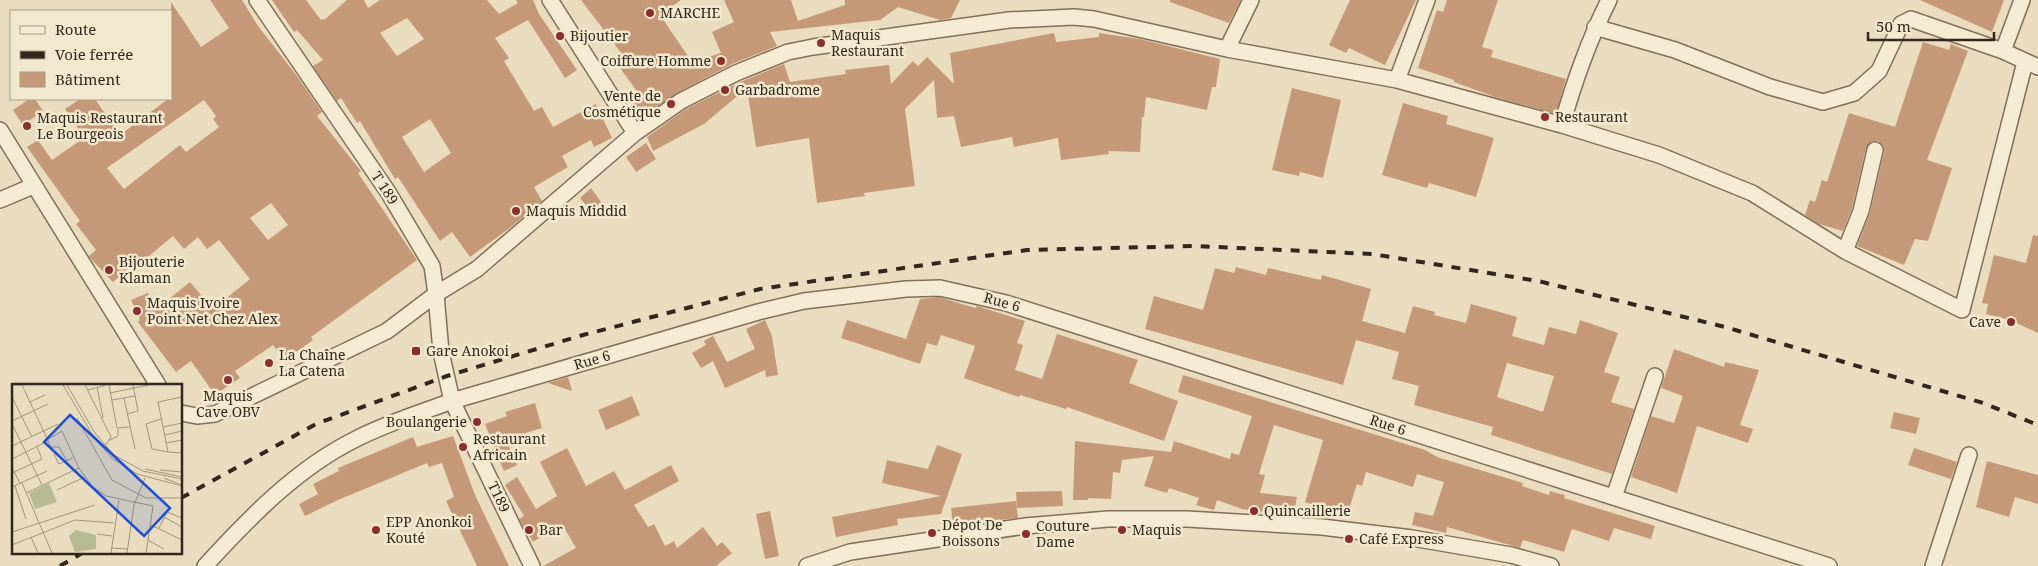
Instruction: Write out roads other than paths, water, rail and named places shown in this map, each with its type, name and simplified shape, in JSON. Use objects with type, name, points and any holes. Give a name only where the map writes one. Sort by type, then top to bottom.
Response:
[{"type":"street","name":"T 189","points":[[257,0],[414,234],[432,266],[440,352],[452,401]]},
{"type":"street","points":[[550,0],[635,133]]},
{"type":"street","points":[[1227,49],[1251,0]]},
{"type":"street","points":[[1397,80],[1427,0]]},
{"type":"street","points":[[1562,125],[1574,81],[1595,27],[1609,0]]},
{"type":"street","points":[[2003,51],[2022,0]]},
{"type":"street","points":[[182,413],[197,416],[215,414],[388,332],[436,294],[477,269],[635,133],[680,101],[736,73],[788,52],[813,47],[1010,20],[1074,17],[1094,20],[1227,49],[1397,80],[1562,125],[1660,155],[1706,172],[1752,193],[1783,210],[1845,251],[1962,310],[2031,64],[2003,51],[1911,18],[1901,24],[1879,71],[1854,93],[1822,102],[1770,87],[1675,50],[1595,27]]},
{"type":"street","points":[[0,130],[32,186],[157,384]]},
{"type":"street","points":[[1845,251],[1861,211],[1875,150]]},
{"type":"street","points":[[0,200],[32,186]]},
{"type":"street","name":"Rue 6","points":[[204,566],[238,529],[308,468],[356,439],[452,401],[749,314],[804,301],[906,289],[940,288],[1006,303],[1829,566]]},
{"type":"street","points":[[1614,497],[1656,376]]},
{"type":"street","name":"T189","points":[[452,401],[532,566]]},
{"type":"street","points":[[1933,566],[1969,455]]},
{"type":"street","points":[[807,566],[850,552],[1025,526],[1108,518],[1322,527],[1412,538],[1511,555],[1551,566]]},
{"type":"railway","points":[[182,497],[316,424],[447,376],[583,335],[760,289],[1027,250],[1195,246],[1372,254],[1538,281],[1725,327],[1983,403],[2038,425]]},
{"type":"railway","points":[[60,566],[81,554]]},
{"type":"place","name":"MARCHE","points":[[650,13]]},
{"type":"place","name":"Bijoutier","points":[[560,36]]},
{"type":"place","name":"Maquis Restaurant","points":[[821,43]]},
{"type":"place","name":"Coiffure Homme","points":[[721,61]]},
{"type":"place","name":"Garbadrome","points":[[725,90]]},
{"type":"place","name":"Vente de Cosmétique","points":[[671,104]]},
{"type":"place","name":"Restaurant","points":[[1545,117]]},
{"type":"place","name":"Maquis Restaurant Le Bourgeois","points":[[27,126]]},
{"type":"place","name":"Maquis Middid","points":[[516,211]]},
{"type":"place","name":"Bijouterie Klaman","points":[[109,270]]},
{"type":"place","name":"Maquis Ivoire Point Net Chez Alex","points":[[137,311]]},
{"type":"place","name":"Cave","points":[[2011,322]]},
{"type":"place","name":"Gare Anokoi","points":[[416,351]]},
{"type":"place","name":"La Chaîne La Catena","points":[[269,363]]},
{"type":"place","name":"Maquis Cave OBV","points":[[228,380]]},
{"type":"place","name":"Boulangerie","points":[[477,422]]},
{"type":"place","name":"Restaurant Africain","points":[[463,447]]},
{"type":"place","name":"Quincaillerie","points":[[1254,511]]},
{"type":"place","name":"EPP Anonkoi Kouté","points":[[376,530]]},
{"type":"place","name":"Bar","points":[[529,530]]},
{"type":"place","name":"Maquis","points":[[1122,530]]},
{"type":"place","name":"Dépot De Boissons","points":[[932,533]]},
{"type":"place","name":"Couture Dame","points":[[1026,534]]},
{"type":"place","name":"Café Express","points":[[1349,539]]}]
